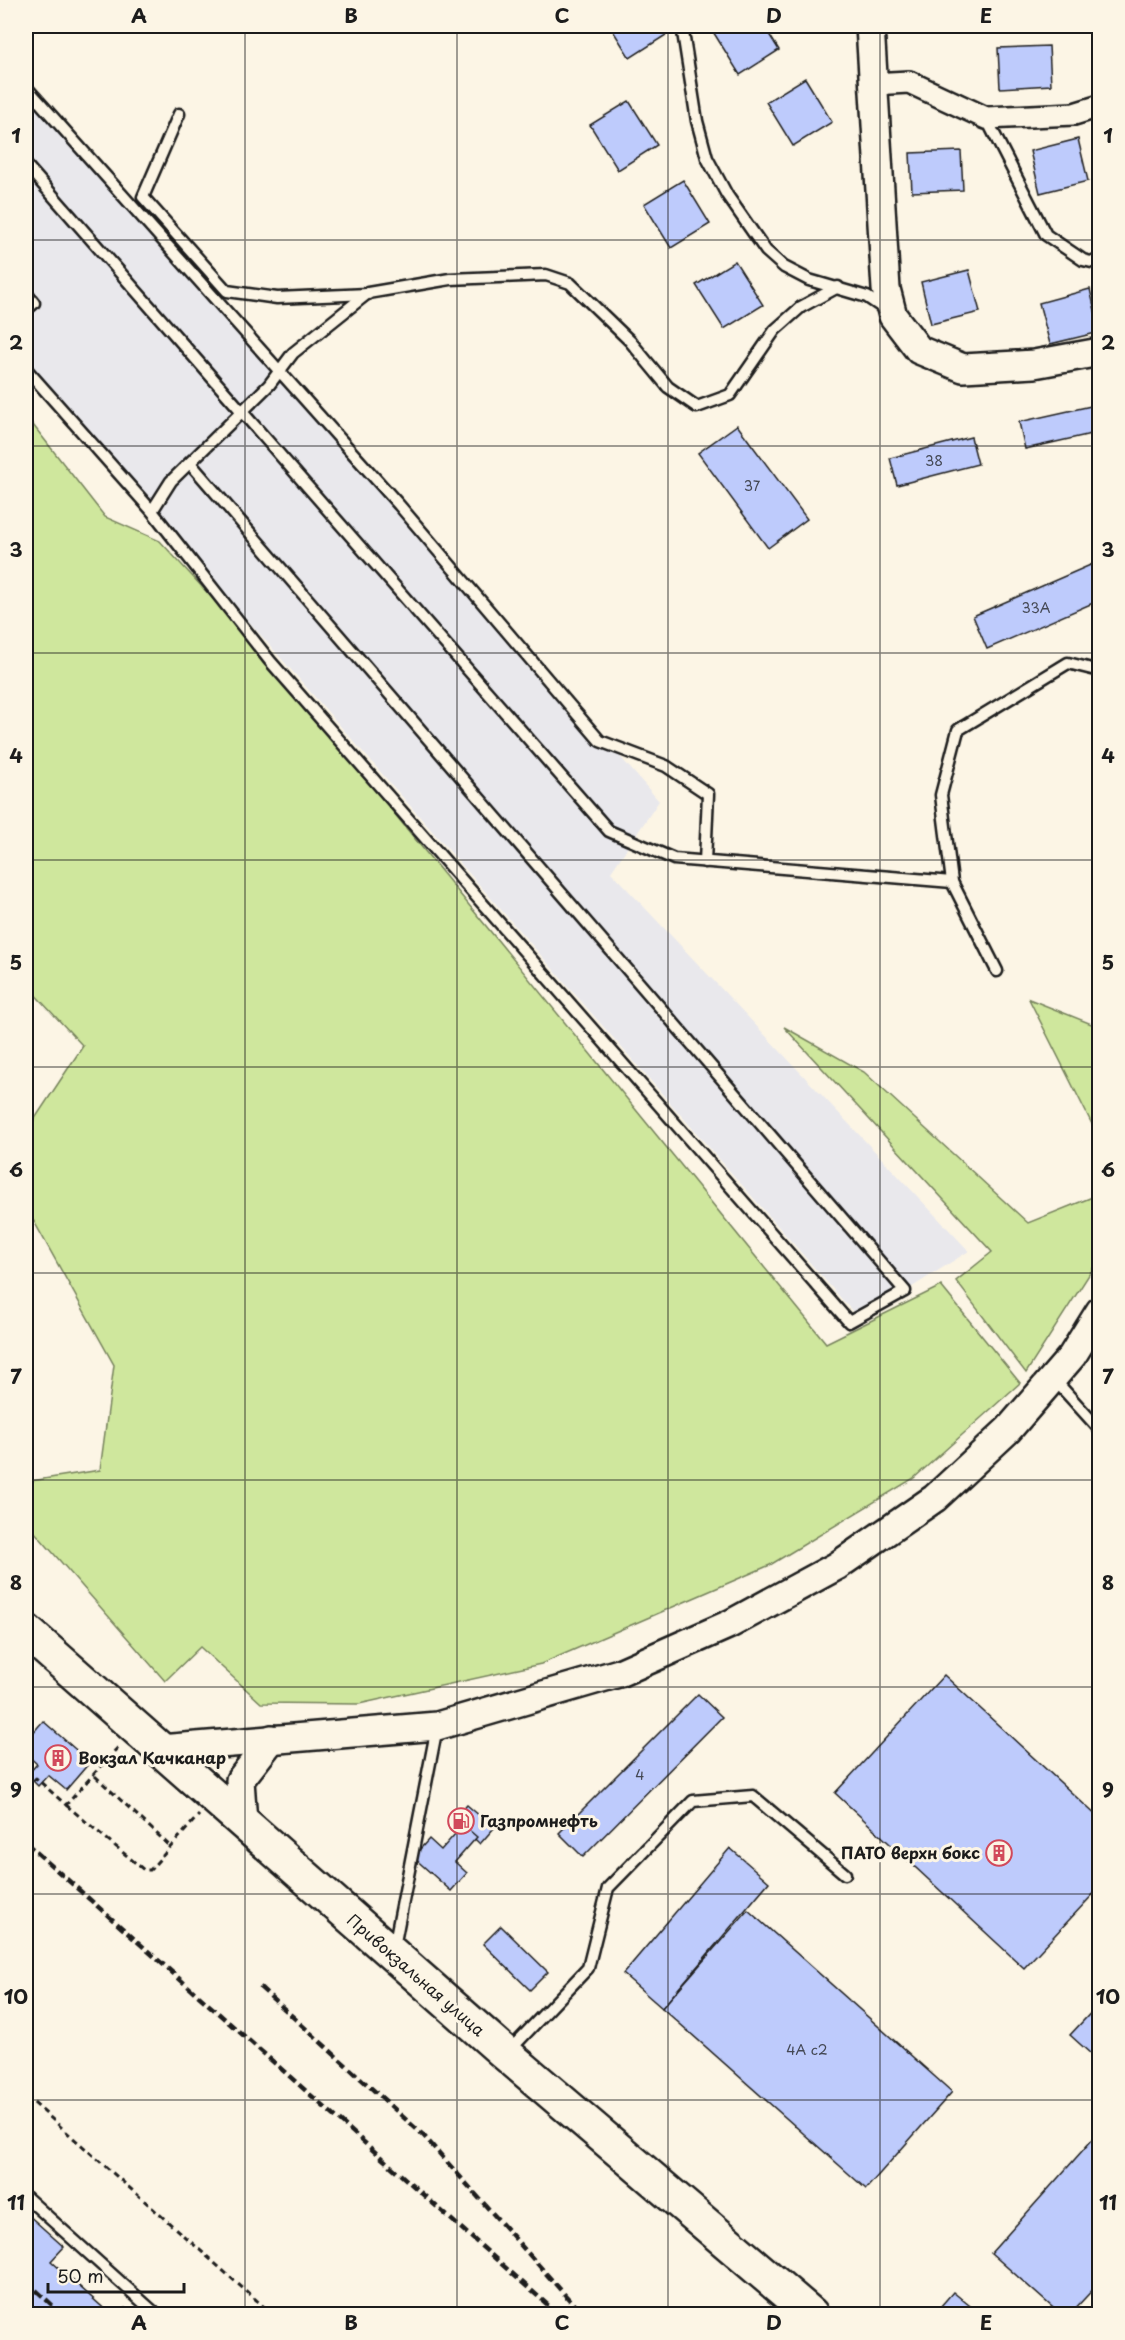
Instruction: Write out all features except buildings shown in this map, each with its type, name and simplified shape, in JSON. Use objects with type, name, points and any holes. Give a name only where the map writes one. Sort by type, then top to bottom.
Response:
[{"type":"main road","name":"Привокзальная улица","points":[[26,1630],[134,1728],[506,2054],[811,2314]]},
{"type":"street","points":[[870,26],[886,289],[893,316],[920,350],[963,368],[1034,364],[1100,352]]},
{"type":"street","points":[[872,84],[909,82],[986,118],[1074,114],[1100,106]]},
{"type":"street","points":[[160,1749],[437,1726],[619,1673],[730,1624],[837,1566],[935,1498],[1008,1431],[1072,1356],[1100,1311]]},
{"type":"street","points":[[243,1823],[240,1780],[272,1739]]},
{"type":"lane","points":[[682,26],[697,121],[707,158],[727,195],[766,251],[784,267],[809,280],[838,286],[867,297],[893,316]]},
{"type":"lane","points":[[26,87],[278,373],[399,505],[600,741],[666,766],[708,794],[705,862]]},
{"type":"lane","points":[[179,114],[143,197],[226,291],[278,298],[368,294],[450,279],[546,275],[570,283],[630,341],[668,387],[697,407],[730,395],[775,330],[801,307],[838,286]]},
{"type":"lane","points":[[986,118],[1046,235],[1083,260],[1100,264]]},
{"type":"lane","points":[[26,165],[609,831],[674,859],[952,882]]},
{"type":"lane","points":[[26,293],[34,303],[26,310]]},
{"type":"lane","points":[[152,511],[171,481],[242,411],[278,373],[293,353],[368,294]]},
{"type":"lane","points":[[26,369],[152,511],[270,661],[849,1322],[905,1291],[190,463]]},
{"type":"lane","points":[[997,971],[952,882],[941,795],[958,730],[1068,663],[1100,671]]},
{"type":"lane","points":[[1053,1378],[1100,1430]]},
{"type":"lane","points":[[393,1954],[437,1726]]},
{"type":"lane","points":[[506,2054],[588,1968],[608,1888],[693,1801],[753,1796],[845,1874]]},
{"type":"lane","points":[[26,2197],[156,2314]]},
{"type":"path","points":[[66,1804],[95,1776],[134,1728]]},
{"type":"path","points":[[95,1776],[171,1847]]},
{"type":"path","points":[[26,1788],[36,1778],[144,1870],[150,1870],[206,1807]]},
{"type":"path","points":[[26,2096],[272,2314]]},
{"type":"shaded area","points":[[26,78],[659,801],[611,872],[969,1251],[860,1320],[26,367]]},
{"type":"green space","points":[[26,416],[105,517],[160,541],[270,661],[826,1343],[941,1286],[1020,1383],[914,1478],[770,1565],[541,1664],[359,1704],[261,1703],[200,1647],[165,1681],[26,1522],[26,1478],[31,1481],[100,1470],[114,1365],[26,1207],[26,1132],[83,1046],[26,985]]},
{"type":"green space","points":[[1029,999],[1099,1027],[1099,1138]]},
{"type":"green space","points":[[784,1027],[864,1072],[1028,1223],[1095,1196],[1099,1202],[1099,1259],[1026,1373],[956,1281],[992,1252]]},
{"type":"railway","points":[[26,1843],[558,2314]]},
{"type":"railway","points":[[260,1987],[423,2135],[582,2314]]},
{"type":"railway","points":[[26,2281],[62,2314]]},
{"type":"place","name":"Вокзал Качканар","points":[[58,1758]]},
{"type":"place","name":"Газпромнефть","points":[[461,1821]]},
{"type":"place","name":"ПАТО верхн бокс","points":[[999,1853]]}]
